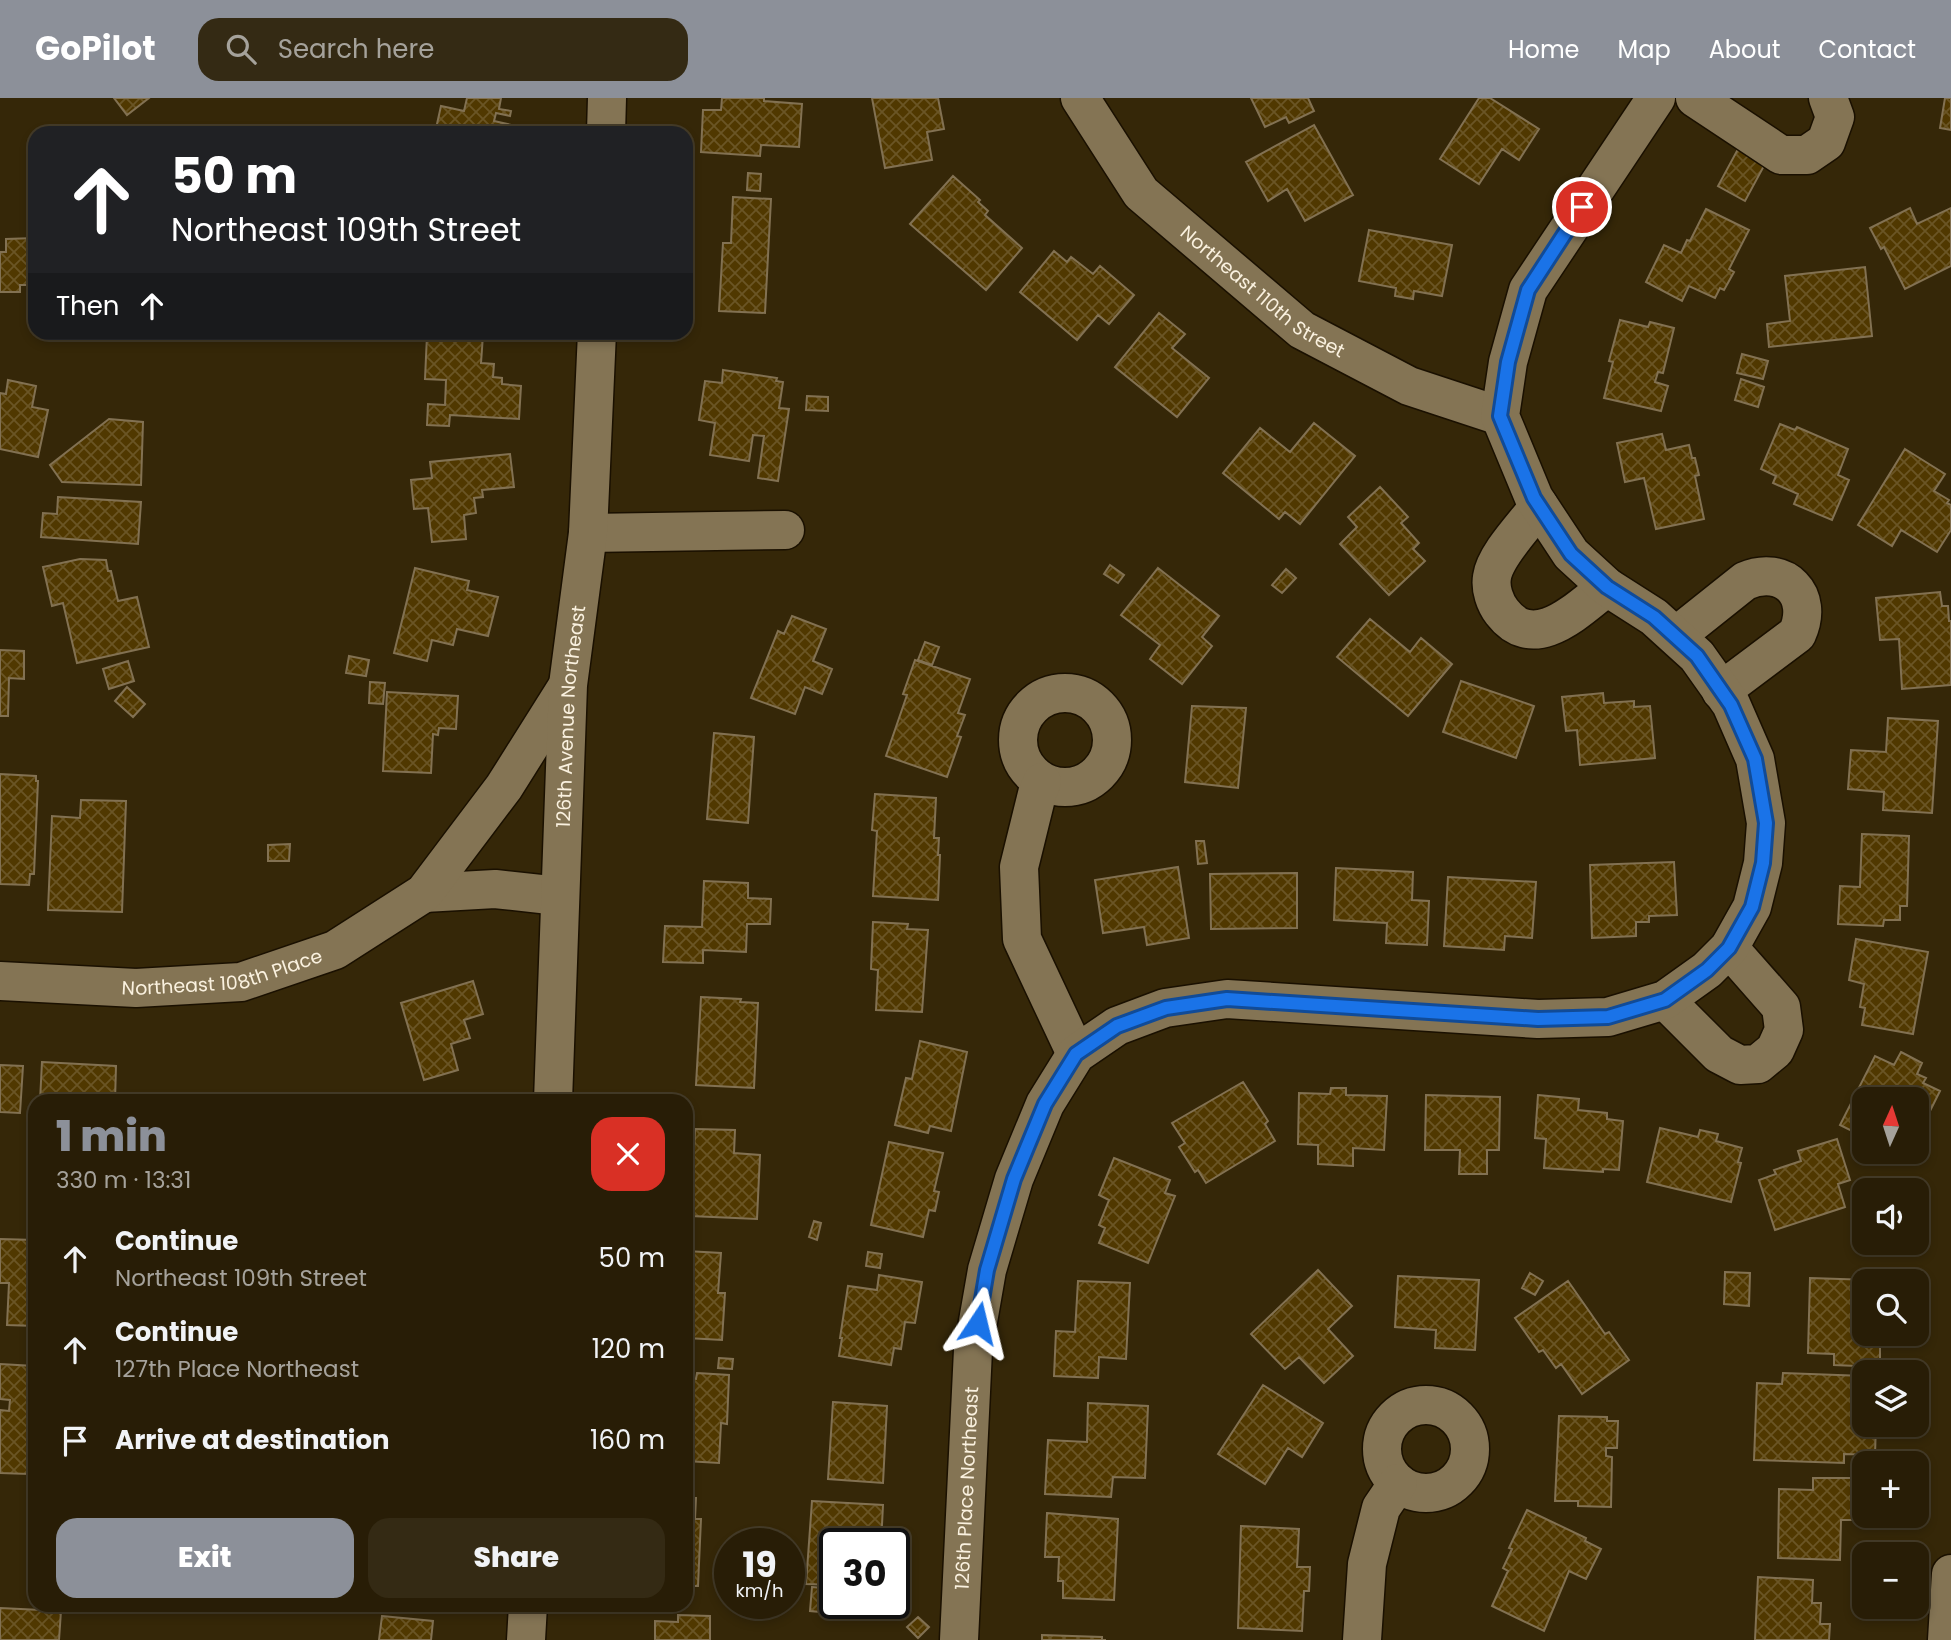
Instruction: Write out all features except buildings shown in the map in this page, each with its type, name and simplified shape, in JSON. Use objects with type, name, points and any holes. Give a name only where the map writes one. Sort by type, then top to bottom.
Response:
[{"type":"street","points":[[606,126],[607,98]]},
{"type":"street","name":"Northeast 110th Street","points":[[1080,98],[1141,193],[1302,330],[1409,386],[1500,416]]},
{"type":"street","points":[[1042,782],[1019,867],[1022,939],[1076,1054],[1117,1026],[1166,1008],[1227,999],[1538,1019],[1608,1017],[1665,1000],[1718,959],[1752,907],[1763,863],[1766,823],[1755,759],[1731,705],[1697,656],[1654,617],[1607,587],[1571,554],[1539,506],[1500,416],[1508,362],[1528,290],[1656,98]]},
{"type":"street","points":[[1695,98],[1781,155],[1807,155],[1826,142],[1835,117],[1828,98]]},
{"type":"street","name":"126th Avenue Northeast","points":[[553,1094],[568,685],[588,533],[597,340]]},
{"type":"street","points":[[1539,506],[1496,564],[1492,593],[1506,618],[1530,629],[1544,629],[1556,625],[1607,587]]},
{"type":"street","points":[[588,533],[785,530]]},
{"type":"street","points":[[1675,636],[1745,581],[1757,576],[1771,575],[1784,579],[1794,588],[1801,599],[1803,610],[1802,623],[1797,634],[1721,691]]},
{"type":"street","name":"Northeast 108th Place","points":[[0,981],[136,988],[242,982],[335,950],[424,894],[503,787],[568,685]]},
{"type":"street","name":"Northeast 108th Place","points":[[424,894],[495,889],[559,896]]},
{"type":"street","points":[[1665,1000],[1719,1054],[1740,1065],[1758,1064],[1775,1050],[1784,1030],[1781,1007],[1718,959]]},
{"type":"street","name":"126th Place Northeast","points":[[958,1640],[973,1350],[987,1270],[1019,1166],[1045,1104],[1076,1054]]},
{"type":"street","points":[[1362,1640],[1367,1564],[1381,1508],[1398,1483]]},
{"type":"street","points":[[1947,1640],[1951,1574]]},
{"type":"street","points":[[526,1640],[528,1612]]},
{"type":"route","points":[[978,1323],[987,1270],[1014,1179],[1045,1104],[1076,1054],[1117,1026],[1166,1008],[1227,999],[1538,1019],[1608,1017],[1665,1000],[1707,970],[1729,948],[1752,907],[1763,863],[1766,823],[1755,759],[1731,705],[1697,656],[1654,617],[1607,587],[1571,554],[1534,498],[1500,416],[1508,362],[1528,290],[1582,207]]}]
